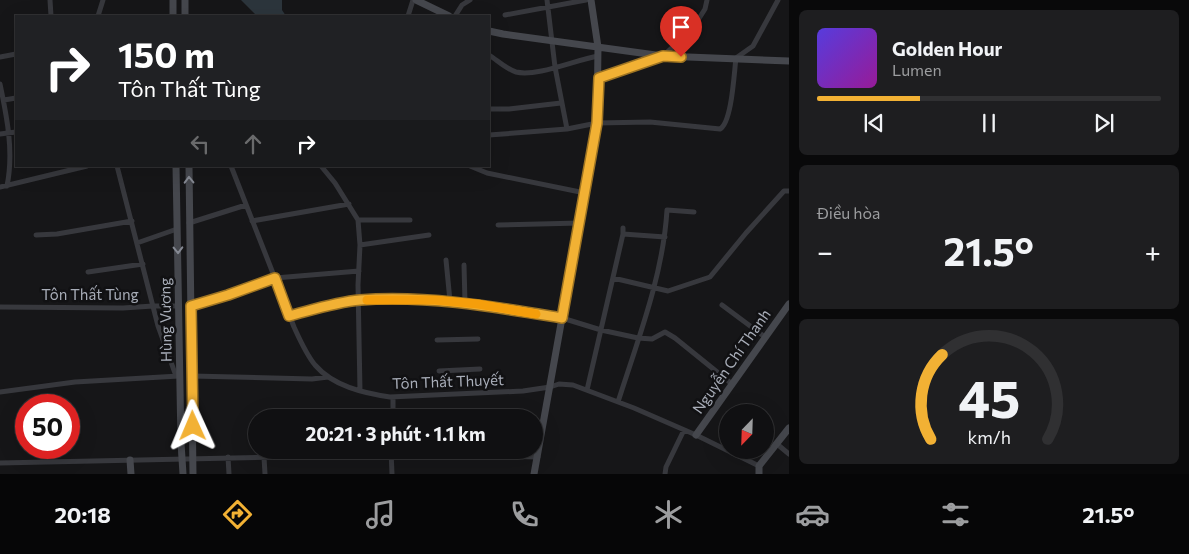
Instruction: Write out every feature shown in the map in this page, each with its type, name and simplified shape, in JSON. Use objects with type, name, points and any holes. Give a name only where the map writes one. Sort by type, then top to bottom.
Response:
[{"type":"street","points":[[50,0],[51,15]]},
{"type":"street","points":[[98,15],[104,0]]},
{"type":"street","points":[[173,0],[173,15]]},
{"type":"street","points":[[185,0],[186,15]]},
{"type":"street","points":[[408,15],[415,0],[447,15]]},
{"type":"street","points":[[455,15],[461,2],[470,0]]},
{"type":"street","points":[[547,0],[555,67],[567,129]]},
{"type":"street","points":[[504,15],[586,0]]},
{"type":"street","points":[[543,428],[597,123],[598,47],[591,0]]},
{"type":"street","points":[[599,78],[663,56],[693,28],[705,9],[707,0]]},
{"type":"street","points":[[490,135],[567,129],[597,123],[650,122],[720,129],[725,126],[728,115],[736,58],[753,46],[778,0]]},
{"type":"street","points":[[490,31],[663,56],[789,61]]},
{"type":"street","points":[[0,57],[15,54]]},
{"type":"street","points":[[490,56],[516,72],[531,72],[598,56]]},
{"type":"street","points":[[0,84],[9,133],[8,186]]},
{"type":"street","points":[[2,98],[15,98]]},
{"type":"street","points":[[490,109],[509,109],[561,103]]},
{"type":"street","points":[[0,134],[15,132]]},
{"type":"street","points":[[0,187],[83,167]]},
{"type":"street","points":[[117,167],[158,326],[178,376]]},
{"type":"street","name":"Hùng Vương","points":[[176,167],[179,306],[178,376],[183,474]]},
{"type":"street","name":"Hùng Vương","points":[[189,167],[193,474]]},
{"type":"street","name":"Tôn Thất Thuyết","points":[[231,167],[289,316],[303,346],[315,365],[343,385],[360,391],[393,397],[523,391],[565,384],[618,402],[696,435],[759,466]]},
{"type":"street","points":[[322,167],[335,183],[358,220],[360,245],[360,391]]},
{"type":"street","points":[[472,167],[487,173],[585,193]]},
{"type":"street","points":[[613,278],[668,291],[710,277],[784,191],[789,191]]},
{"type":"street","points":[[252,221],[349,204]]},
{"type":"street","points":[[137,242],[246,205]]},
{"type":"street","points":[[618,402],[663,252],[666,210],[694,212]]},
{"type":"street","points":[[358,220],[410,220]]},
{"type":"street","points":[[36,235],[57,234],[132,221]]},
{"type":"street","points":[[498,225],[580,223]]},
{"type":"street","points":[[587,390],[623,228]]},
{"type":"street","points":[[623,234],[665,237]]},
{"type":"street","points":[[360,245],[429,235]]},
{"type":"street","points":[[446,260],[450,301]]},
{"type":"street","points":[[88,272],[143,264]]},
{"type":"street","points":[[464,265],[465,303]]},
{"type":"street","points":[[179,306],[191,306],[275,278],[359,271]]},
{"type":"street","points":[[289,316],[359,300],[427,299],[562,318],[601,330],[638,338],[652,339],[665,332],[732,384]]},
{"type":"street","name":"Nguyễn Chí Thanh","points":[[696,435],[789,304]]},
{"type":"street","points":[[722,305],[765,337]]},
{"type":"street","name":"Tôn Thất Tùng","points":[[0,307],[123,308],[179,306]]},
{"type":"street","points":[[437,340],[478,339]]},
{"type":"street","points":[[439,371],[480,369]]},
{"type":"street","points":[[0,392],[75,382],[178,376],[312,379],[328,376]]},
{"type":"street","points":[[392,409],[393,397]]},
{"type":"street","points":[[759,474],[759,466],[789,428]]},
{"type":"street","points":[[664,474],[684,430]]},
{"type":"street","points":[[777,444],[789,454]]},
{"type":"street","points":[[228,457],[229,474]]},
{"type":"street","points":[[0,463],[248,457]]},
{"type":"street","points":[[264,459],[265,474]]},
{"type":"street","points":[[391,459],[392,474]]},
{"type":"street","points":[[534,474],[538,459]]},
{"type":"street","points":[[130,460],[131,474]]},
{"type":"shaded area","points":[[241,0],[282,0],[282,10],[285,15],[256,15]]},
{"type":"slow traffic","points":[[367,300],[435,300],[478,304],[536,314]]},
{"type":"route","points":[[193,426],[191,306],[275,278],[289,316],[359,300],[427,299],[478,304],[562,318],[597,123],[599,78],[663,56],[681,57]]}]
